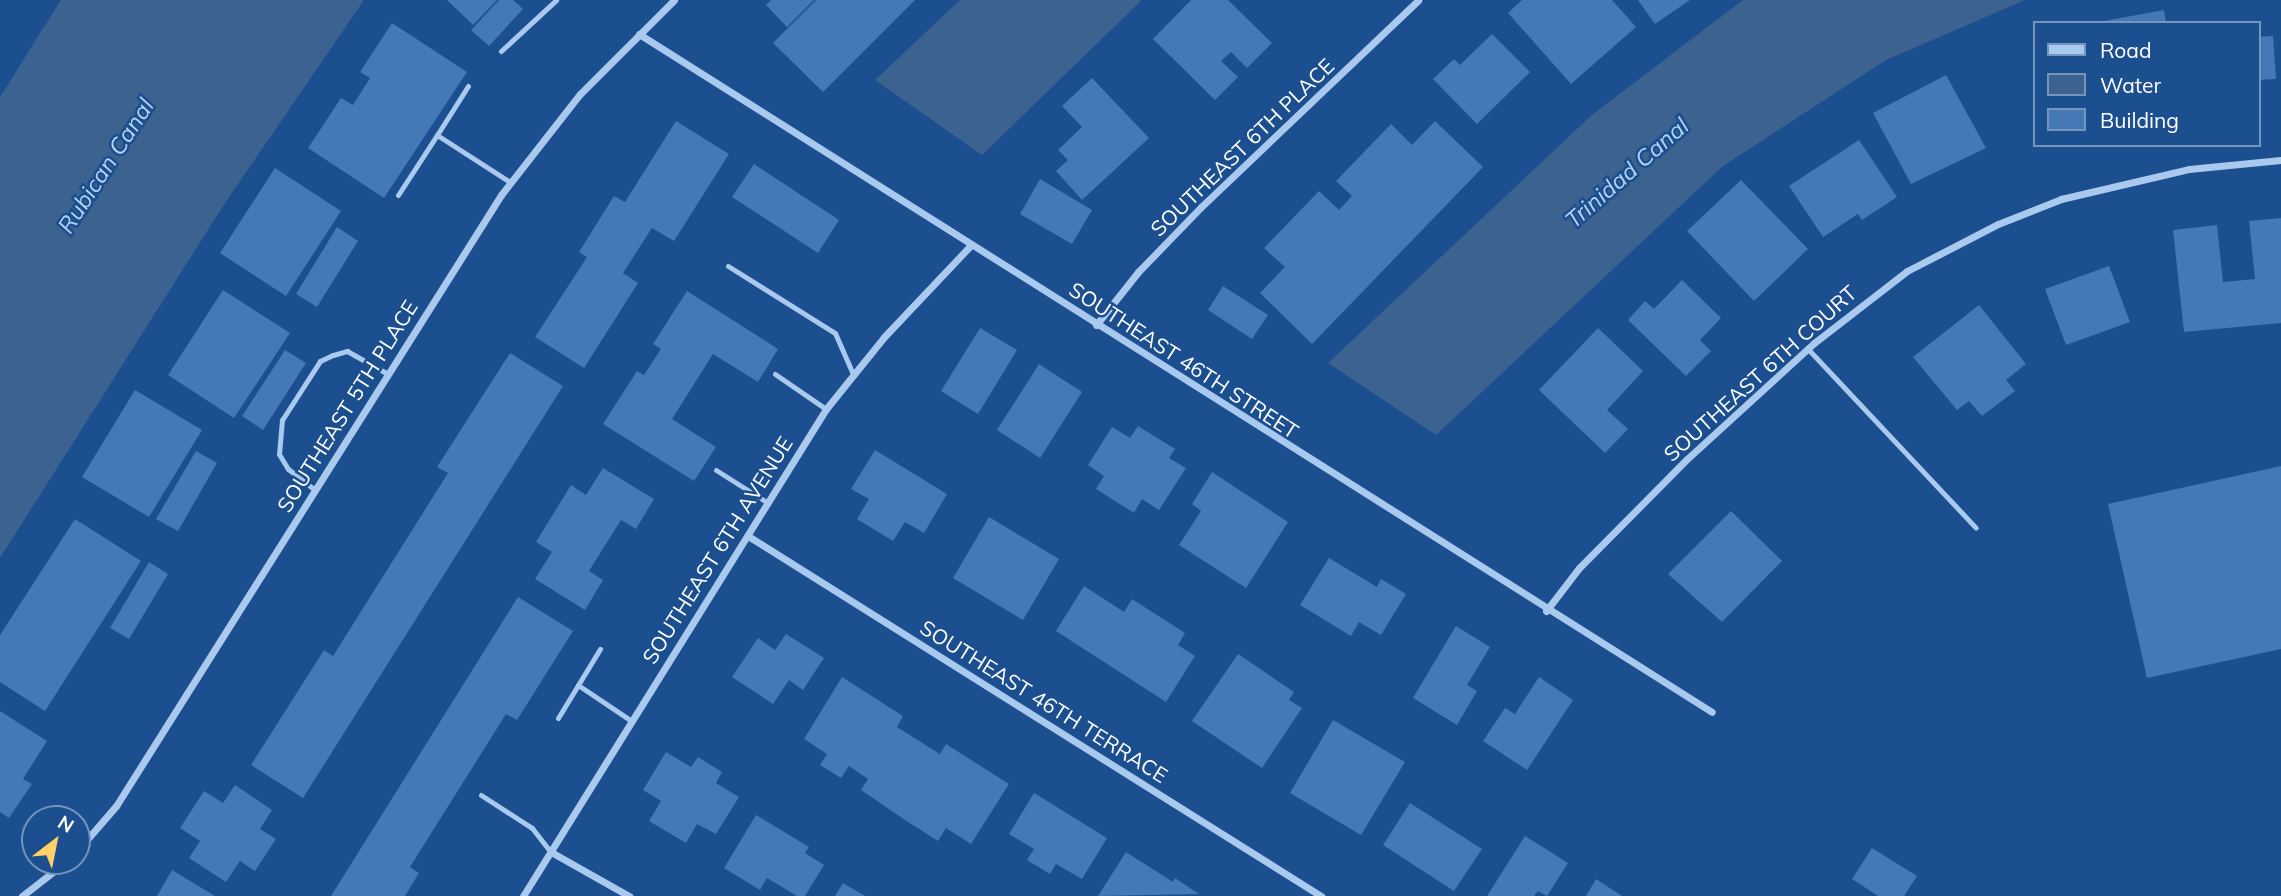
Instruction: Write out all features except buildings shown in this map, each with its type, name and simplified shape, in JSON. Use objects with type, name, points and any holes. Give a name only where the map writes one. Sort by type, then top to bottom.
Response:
[{"type":"street","name":"SOUTHEAST 5TH PLACE","points":[[91,835],[116,806],[510,182],[580,94],[674,0]]},
{"type":"street","name":"SOUTHEAST 6TH PLACE","points":[[1096,325],[1138,272],[1192,216],[1418,0]]},
{"type":"street","name":"SOUTHEAST 46TH STREET","points":[[639,34],[1546,611],[1712,712]]},
{"type":"street","name":"SOUTHEAST 6TH COURT","points":[[1546,611],[1579,568],[1668,479],[1808,349],[1907,271],[2049,204],[2189,169],[2281,160]]},
{"type":"street","name":"SOUTHEAST 6TH AVENUE","points":[[523,896],[630,720],[826,410],[853,374],[971,245]]},
{"type":"street","name":"SOUTHEAST 46TH TERRACE","points":[[748,536],[1321,896]]},
{"type":"street","points":[[551,852],[629,896]]},
{"type":"street","points":[[22,896],[49,875]]},
{"type":"lane","points":[[501,51],[556,0]]},
{"type":"lane","points":[[398,195],[468,86]]},
{"type":"lane","points":[[437,135],[510,182]]},
{"type":"lane","points":[[728,265],[835,333],[853,374]]},
{"type":"lane","points":[[1808,349],[1976,528]]},
{"type":"lane","points":[[315,490],[288,468],[279,454],[282,420],[320,361],[333,355],[347,351],[388,374]]},
{"type":"lane","points":[[775,374],[826,410]]},
{"type":"lane","points":[[716,470],[768,503]]},
{"type":"lane","points":[[558,718],[600,649]]},
{"type":"lane","points":[[578,685],[630,720]]},
{"type":"lane","points":[[481,795],[532,828],[551,852]]},
{"type":"water","name":"Rubican Canal","points":[[61,0],[364,0],[225,203],[0,558],[0,97]]},
{"type":"water","points":[[960,0],[1142,0],[982,155],[875,80]]},
{"type":"water","name":"Trinidad Canal","points":[[1743,0],[2025,0],[1886,60],[1723,166],[1436,435],[1328,363],[1593,114]]}]
